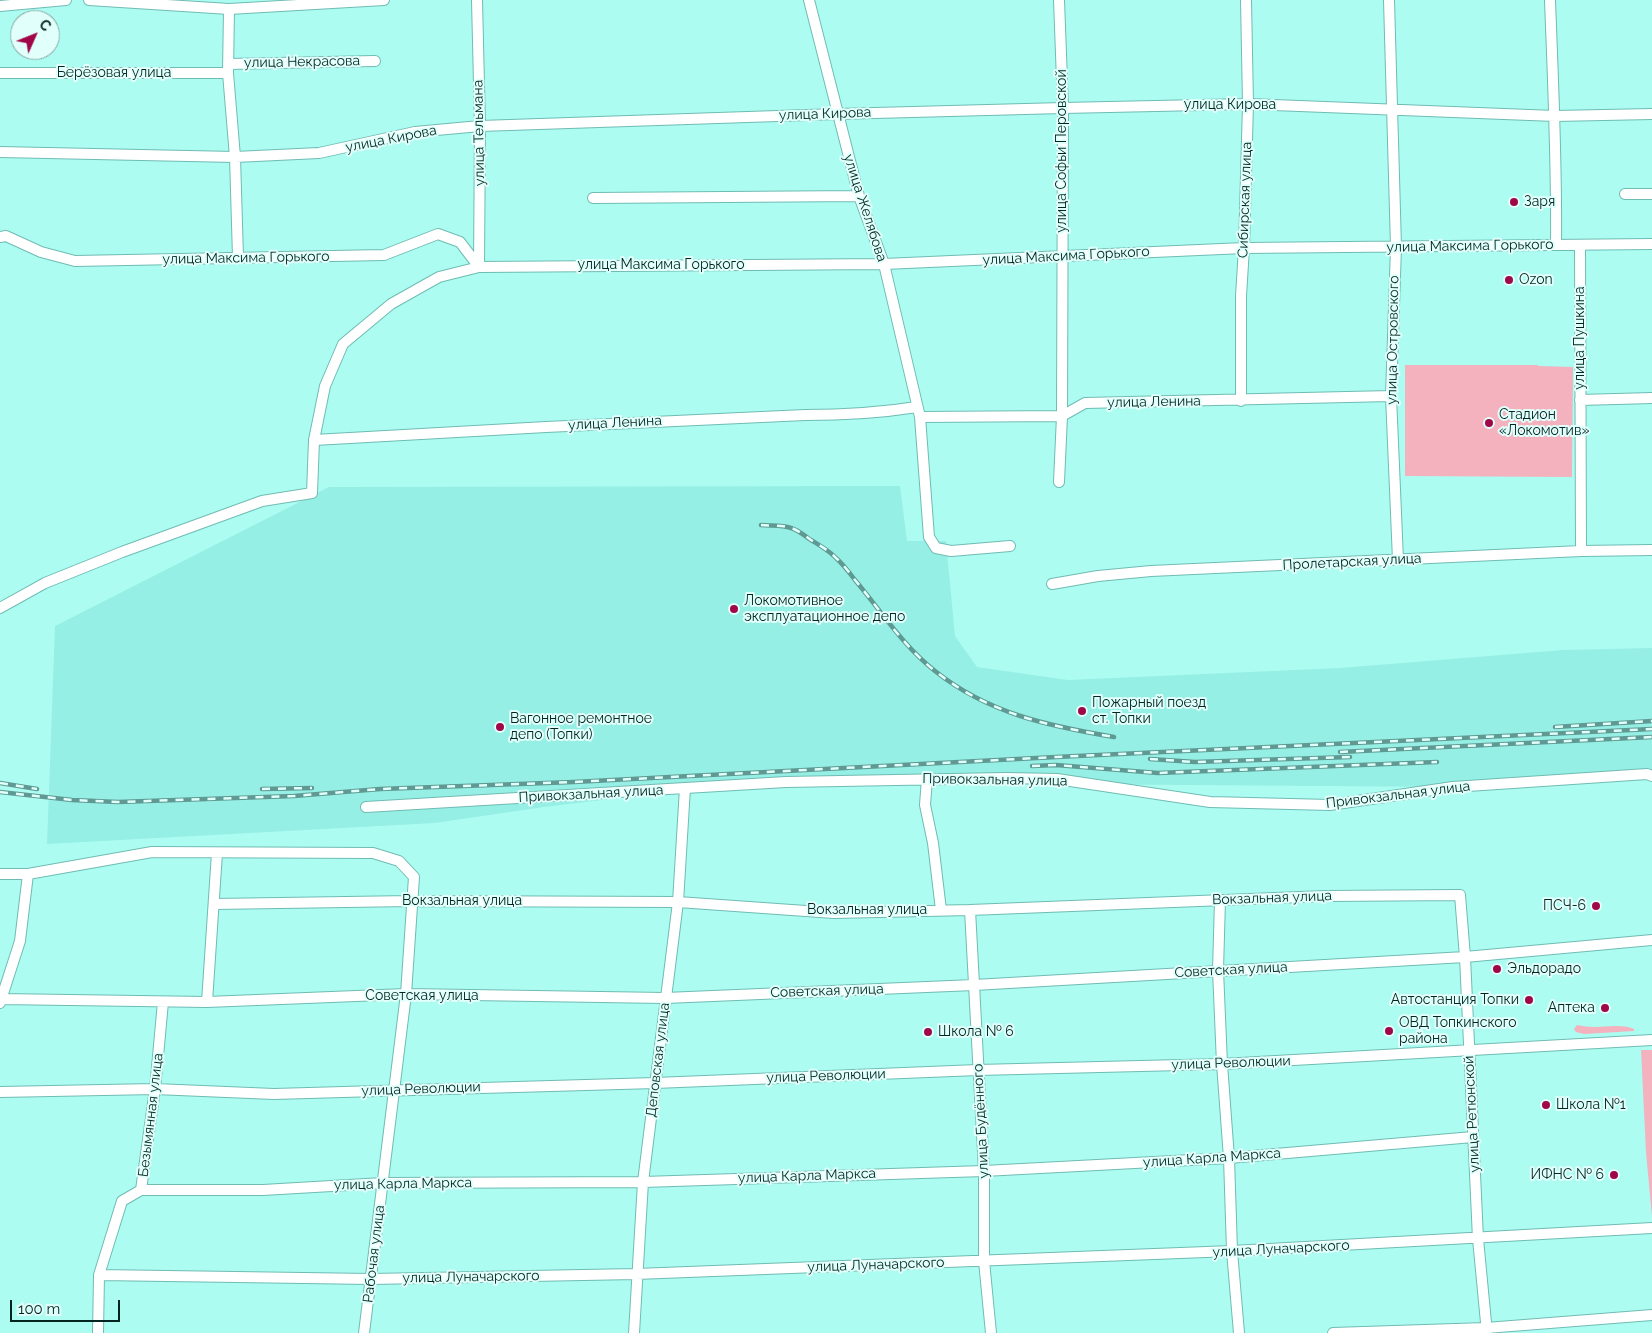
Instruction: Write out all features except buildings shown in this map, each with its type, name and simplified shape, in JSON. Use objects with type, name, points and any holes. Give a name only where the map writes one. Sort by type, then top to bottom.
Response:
[{"type":"street","points":[[0,6],[66,0]]},
{"type":"street","points":[[89,0],[229,9],[384,0]]},
{"type":"street","name":"улица Тельмана","points":[[477,0],[480,126],[479,266]]},
{"type":"street","name":"улица Желябова","points":[[808,0],[859,196],[884,264],[918,412],[929,537],[936,548],[951,551],[1010,546]]},
{"type":"street","name":"улица Софьи Перовской","points":[[1059,0],[1063,108],[1062,416],[1059,482]]},
{"type":"street","name":"Сибирская улица","points":[[1241,401],[1248,104],[1246,0]]},
{"type":"street","name":"улица Островского","points":[[1389,0],[1396,247],[1391,396],[1398,560]]},
{"type":"street","points":[[1550,0],[1557,191],[1556,245]]},
{"type":"street","points":[[229,9],[228,68],[235,157],[238,257]]},
{"type":"street","name":"улица Некрасова","points":[[228,68],[375,60]]},
{"type":"street","name":"Берёзовая улица","points":[[0,73],[62,74],[228,68]]},
{"type":"street","name":"улица Кирова","points":[[0,152],[235,157],[319,153],[415,132],[480,126],[1063,108],[1248,104],[1555,116],[1652,114]]},
{"type":"street","points":[[1625,194],[1652,194]]},
{"type":"street","points":[[593,198],[859,196]]},
{"type":"street","name":"улица Максима Горького","points":[[0,237],[6,236],[41,252],[75,261],[384,255],[438,234],[460,242],[479,266]]},
{"type":"street","name":"улица Максима Горького","points":[[0,608],[45,583],[262,500],[312,493],[314,440],[325,386],[343,344],[391,304],[439,277],[479,266],[884,264],[1244,248],[1652,244]]},
{"type":"street","name":"улица Пушкина","points":[[1580,245],[1581,551]]},
{"type":"street","name":"улица Ленина","points":[[314,440],[805,415],[918,412],[1062,416],[1085,403],[1241,401],[1391,396]]},
{"type":"street","points":[[1580,400],[1652,398]]},
{"type":"street","name":"Пролетарская улица","points":[[1052,584],[1098,576],[1151,571],[1581,551],[1652,550]]},
{"type":"street","name":"Привокзальная улица","points":[[366,808],[786,782],[1006,778],[1056,779],[1210,802],[1330,804],[1453,786],[1647,774],[1652,776]]},
{"type":"street","points":[[927,779],[925,805],[933,843],[941,910]]},
{"type":"street","name":"Деповская улица","points":[[634,1333],[636,1274],[644,1182],[678,902],[685,788]]},
{"type":"street","name":"Вокзальная улица","points":[[0,874],[28,874],[152,852],[373,853],[399,861],[414,877]]},
{"type":"street","points":[[206,1002],[217,853]]},
{"type":"street","points":[[0,1001],[20,941],[28,874]]},
{"type":"street","name":"Рабочая улица","points":[[364,1333],[406,994],[414,877]]},
{"type":"street","name":"Вокзальная улица","points":[[214,904],[412,900],[678,902],[834,913],[970,910],[1220,900],[1460,895]]},
{"type":"street","name":"улица Ретюнской","points":[[1460,895],[1465,957],[1478,1239],[1486,1330]]},
{"type":"street","points":[[1220,900],[1218,970],[1222,1064],[1229,1158],[1232,1252],[1239,1333]]},
{"type":"street","name":"улица Будённого","points":[[970,910],[984,1171],[984,1261],[991,1333]]},
{"type":"street","name":"Советская улица","points":[[0,1001],[206,1002],[406,994],[665,998],[974,985],[1465,957],[1652,940]]},
{"type":"street","name":"Безымянная улица","points":[[98,1333],[99,1275],[122,1201],[141,1190],[155,1089],[163,1002]]},
{"type":"street","name":"улица Революции","points":[[0,1092],[155,1089],[274,1094],[394,1089],[655,1083],[978,1070],[1222,1064],[1652,1040]]},
{"type":"street","name":"улица Карла Маркса","points":[[141,1190],[263,1190],[383,1183],[644,1182],[984,1171],[1229,1158],[1473,1137]]},
{"type":"street","name":"улица Луначарского","points":[[99,1275],[371,1278],[636,1274],[1232,1252],[1652,1228]]},
{"type":"street","points":[[1333,1333],[1486,1330],[1652,1315]]},
{"type":"shaded area","name":"Стадион «Локомотив»","points":[[1405,365],[1538,365],[1573,367],[1572,477],[1405,476]]},
{"type":"shaded area","points":[[900,486],[907,541],[946,541],[955,636],[977,667],[1068,680],[1340,668],[1563,650],[1652,648],[1652,778],[1453,787],[786,782],[685,790],[544,807],[435,823],[47,844],[55,626],[329,487]]},
{"type":"shaded area","points":[[1577,1025],[1625,1027],[1634,1029],[1634,1031],[1584,1034],[1576,1032],[1574,1029]]},
{"type":"shaded area","points":[[1641,1050],[1652,1050],[1652,1217],[1646,1152]]},
{"type":"railway","points":[[761,525],[784,526],[794,529],[829,552],[846,568],[913,651],[935,671],[956,686],[998,708],[1020,716],[1043,723],[1114,737]]},
{"type":"railway","points":[[1555,727],[1652,721]]},
{"type":"railway","points":[[0,792],[72,800],[118,802],[294,796],[380,789],[574,782],[1652,729]]},
{"type":"railway","points":[[1340,752],[1652,737]]},
{"type":"railway","points":[[1150,759],[1195,762],[1350,757]]},
{"type":"railway","points":[[1032,766],[1056,765],[1158,773],[1437,762]]},
{"type":"railway","points":[[0,783],[37,789]]},
{"type":"railway","points":[[262,789],[312,788]]},
{"type":"place","name":"Заря","points":[[1514,202]]},
{"type":"place","name":"Ozon","points":[[1509,280]]},
{"type":"place","name":"Стадион «Локомотив»","points":[[1489,423]]},
{"type":"place","name":"Локомотивное эксплуатационное депо","points":[[734,609]]},
{"type":"place","name":"Пожарный поезд ст. Топки","points":[[1082,711]]},
{"type":"place","name":"Вагонное ремонтное депо (Топки)","points":[[500,727]]},
{"type":"place","name":"ПСЧ-6","points":[[1596,906]]},
{"type":"place","name":"Эльдорадо","points":[[1497,969]]},
{"type":"place","name":"Автостанция Топки","points":[[1529,1000]]},
{"type":"place","name":"Аптека","points":[[1605,1008]]},
{"type":"place","name":"ОВД Топкинского района","points":[[1389,1031]]},
{"type":"place","name":"Школа № 6","points":[[928,1032]]},
{"type":"place","name":"Школа №1","points":[[1546,1105]]},
{"type":"place","name":"ИФНС № 6","points":[[1614,1175]]}]
